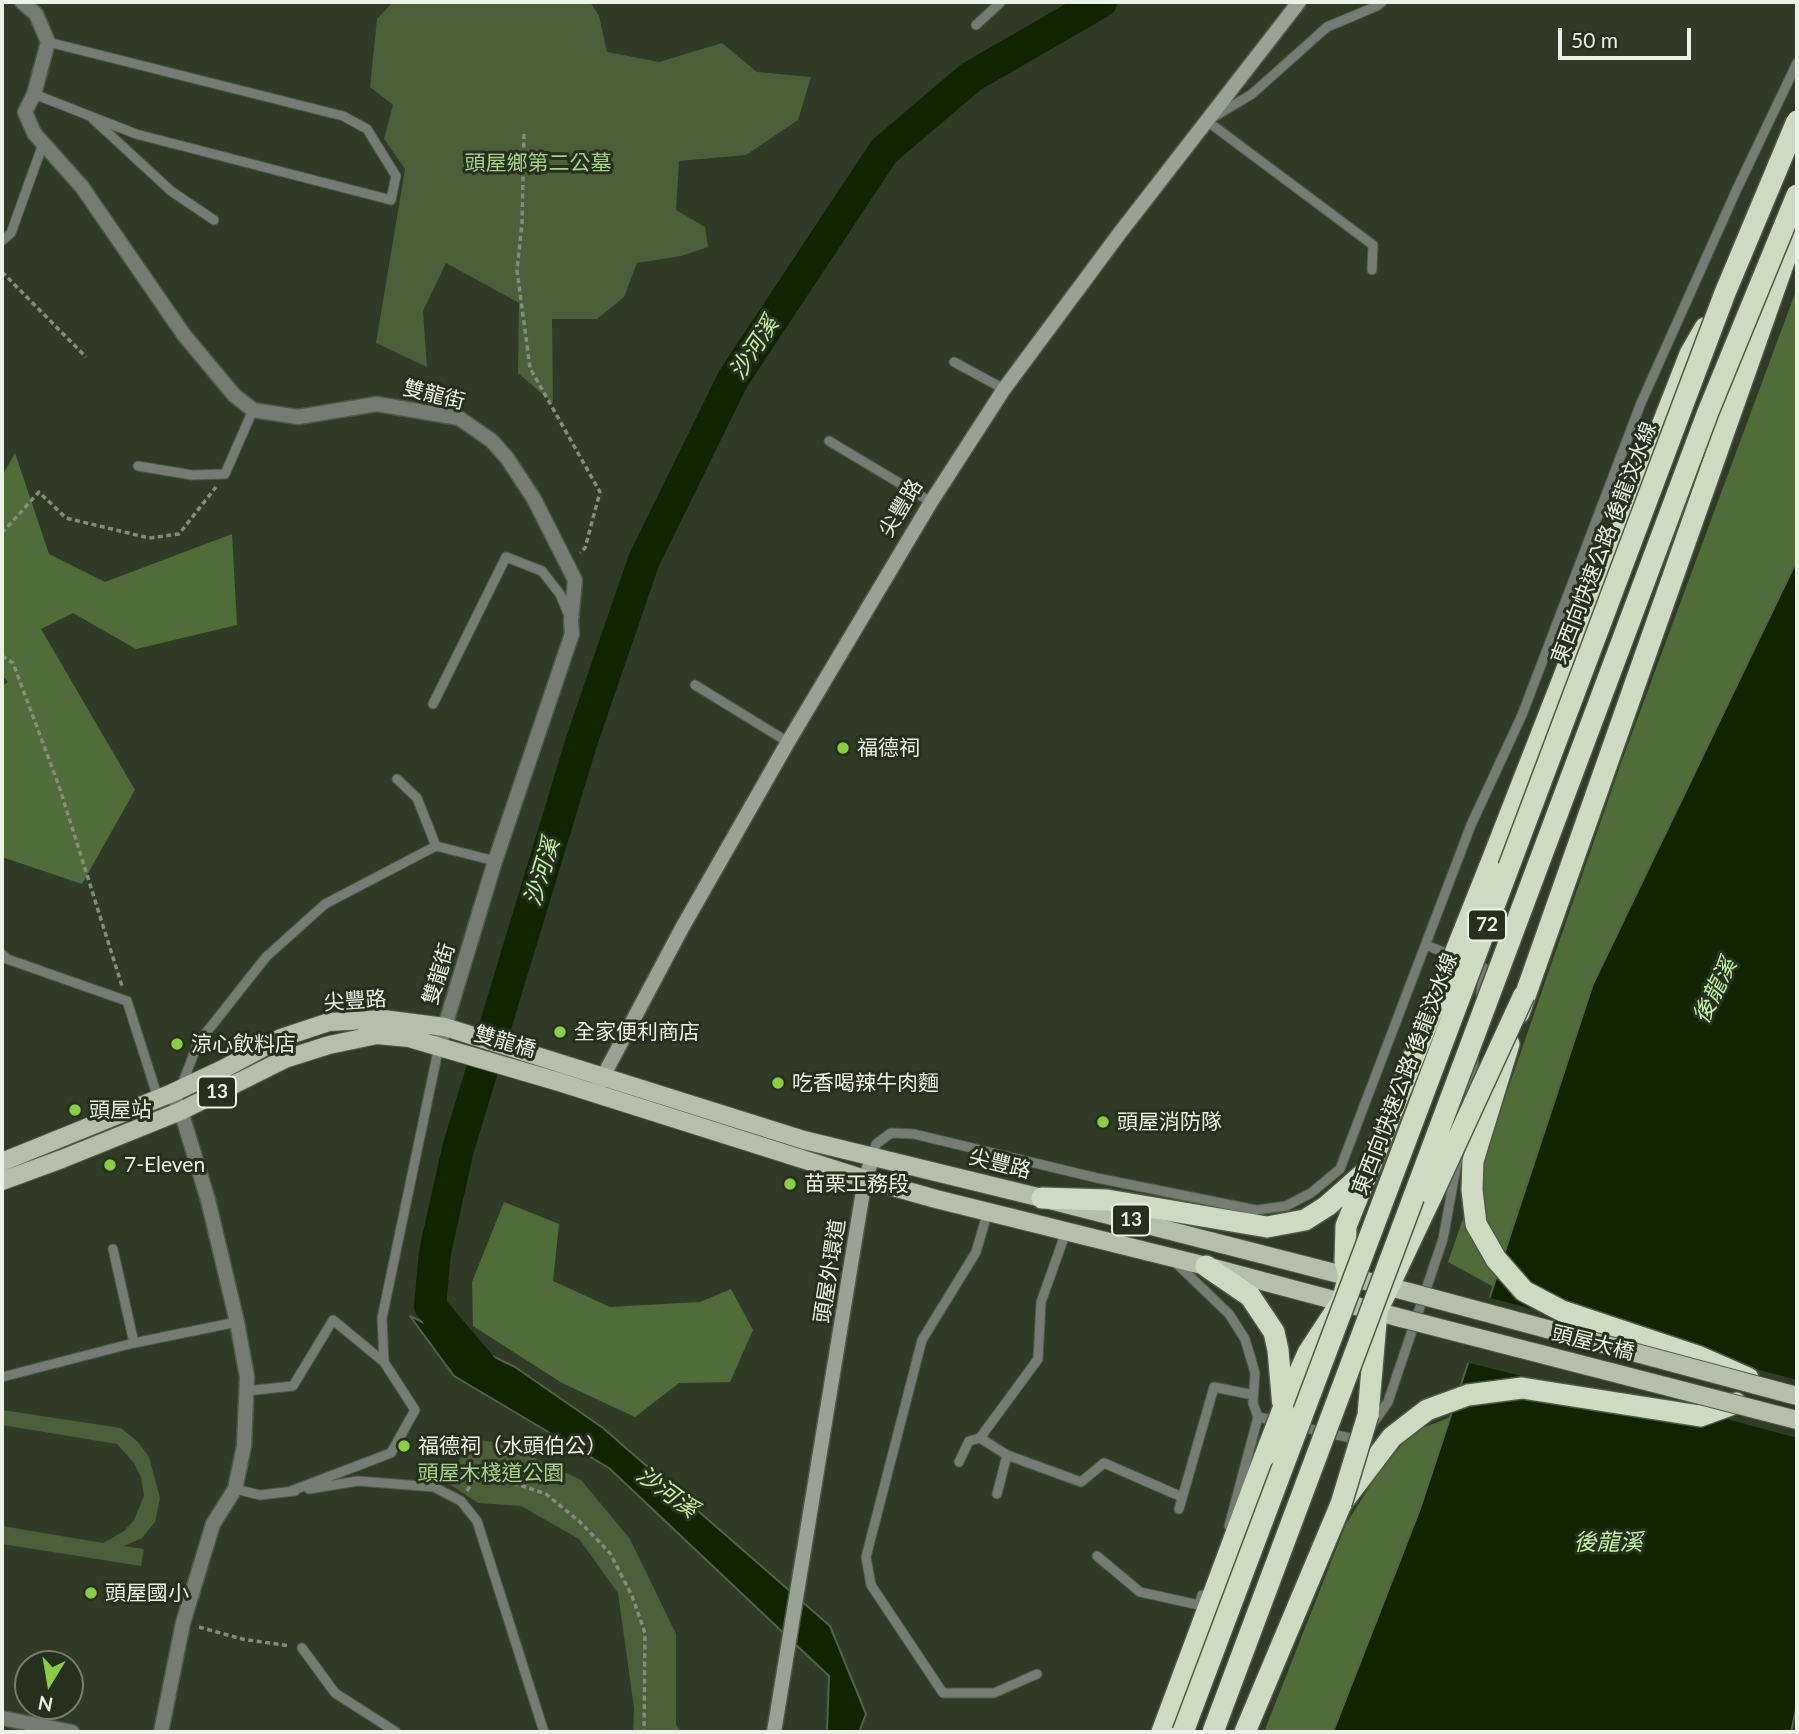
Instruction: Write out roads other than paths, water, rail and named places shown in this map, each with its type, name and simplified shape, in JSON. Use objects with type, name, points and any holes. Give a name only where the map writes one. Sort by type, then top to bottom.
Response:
[{"type":"highway","name":"東西向快速公路 後龍汶水線","points":[[1183,1732],[1725,293],[1797,121]]},
{"type":"highway","name":"72","points":[[1213,1732],[1708,412],[1797,195]]},
{"type":"highway","points":[[1776,1390],[1700,1357],[1562,1311],[1524,1291],[1496,1259],[1476,1224],[1472,1189],[1473,1161],[1524,995],[1797,225]]},
{"type":"highway","points":[[1162,1732],[1283,1409],[1308,1353],[1342,1301],[1349,1276],[1345,1261],[1346,1226],[1690,355],[1725,293]]},
{"type":"highway","points":[[1245,1732],[1341,1504],[1368,1415],[1377,1311],[1399,1289],[1432,1195],[1524,995]]},
{"type":"highway","points":[[1042,1198],[1107,1200],[1267,1227],[1305,1220],[1326,1206],[1369,1169]]},
{"type":"highway","points":[[1206,1266],[1250,1296],[1274,1332],[1283,1409]]},
{"type":"highway","points":[[1341,1504],[1392,1437],[1427,1410],[1468,1395],[1521,1388],[1700,1416],[1736,1403]]},
{"type":"main road","name":"尖豐路","points":[[2,1162],[172,1093],[281,1038],[329,1022],[383,1019],[444,1027]]},
{"type":"main road","name":"雙龍橋","points":[[444,1027],[560,1073]]},
{"type":"main road","name":"尖豐路","points":[[2,1181],[181,1111],[285,1059],[329,1045],[377,1035],[409,1038],[439,1046]]},
{"type":"main road","name":"雙龍橋","points":[[439,1046],[560,1073]]},
{"type":"main road","name":"尖豐路","points":[[560,1073],[865,1179],[1377,1311]]},
{"type":"main road","name":"尖豐路","points":[[598,1086],[1399,1289]]},
{"type":"main road","name":"頭屋大橋","points":[[1399,1289],[1797,1396]]},
{"type":"main road","name":"頭屋大橋","points":[[1377,1311],[1797,1420]]},
{"type":"street","points":[[22,2],[36,14],[47,42],[34,94],[25,112],[34,133],[82,187],[212,371],[234,395],[253,410]]},
{"type":"street","name":"尖豐路","points":[[598,1086],[682,928],[788,743],[931,502],[1004,388],[1299,2]]},
{"type":"street","name":"雙龍街","points":[[253,410],[298,417],[377,404],[459,418],[492,441],[507,458],[534,499],[575,580],[572,634],[495,860],[439,1046]]},
{"type":"street","points":[[161,1732],[183,1623],[213,1524],[235,1489],[244,1446],[247,1377],[208,1200],[181,1111],[172,1093]]},
{"type":"street","name":"頭屋外環道","points":[[774,1732],[865,1179],[873,1157]]},
{"type":"street","points":[[7,1723],[72,1732]]},
{"type":"lane","points":[[976,25],[1001,2]]},
{"type":"lane","points":[[1372,270],[1373,245],[1208,121],[1252,94],[1327,27],[1382,2]]},
{"type":"lane","points":[[34,94],[136,134],[391,200],[396,176],[367,129],[343,116],[47,42]]},
{"type":"lane","points":[[873,1157],[876,1144],[891,1133],[914,1134],[1097,1178],[1256,1210],[1286,1206],[1311,1193],[1340,1169],[1471,825],[1522,715],[1641,403],[1797,63]]},
{"type":"lane","points":[[90,115],[171,191],[214,220]]},
{"type":"lane","points":[[2,241],[11,233],[43,144]]},
{"type":"lane","points":[[954,362],[1004,388]]},
{"type":"lane","points":[[138,466],[191,475],[225,474],[253,410]]},
{"type":"lane","points":[[829,441],[931,502]]},
{"type":"lane","points":[[433,704],[506,556],[542,571],[560,594],[571,621]]},
{"type":"lane","points":[[695,685],[788,743]]},
{"type":"lane","points":[[397,779],[417,798],[436,846]]},
{"type":"lane","points":[[2,954],[7,959],[127,1001],[157,1095],[172,1093],[183,1085],[198,1043],[266,957],[325,904],[436,846],[495,860]]},
{"type":"lane","points":[[1258,1417],[1362,1440],[1388,1402],[1443,1238],[1471,1086],[1484,968],[1426,945]]},
{"type":"lane","points":[[384,1362],[382,1318],[390,1270],[439,1046]]},
{"type":"lane","points":[[988,1211],[976,1252],[922,1340],[866,1557],[871,1585],[943,1693],[994,1693],[1037,1674]]},
{"type":"lane","points":[[959,1462],[969,1441],[980,1438],[1038,1359],[1041,1302],[1066,1232]]},
{"type":"lane","points":[[113,1249],[134,1343]]},
{"type":"lane","points":[[1097,1556],[1140,1592],[1199,1605],[1227,1532],[1258,1417],[1253,1403],[1255,1373],[1245,1339],[1229,1314],[1172,1259]]},
{"type":"lane","points":[[246,1391],[293,1387],[333,1320],[384,1362],[415,1410],[391,1453],[292,1491]]},
{"type":"lane","points":[[2,1377],[134,1343],[237,1322]]},
{"type":"lane","points":[[1179,1509],[1214,1387],[1253,1395]]},
{"type":"lane","points":[[980,1438],[1007,1455],[1081,1482],[1104,1463],[1182,1497]]},
{"type":"lane","points":[[998,1494],[1007,1455]]},
{"type":"lane","points":[[235,1489],[260,1495],[358,1481],[434,1487],[461,1501],[477,1521],[544,1732]]},
{"type":"lane","points":[[302,1648],[335,1693],[396,1732]]},
{"type":"water","name":"後龍溪","points":[[1797,560],[1797,1705],[1791,1732],[1333,1732],[1420,1509],[1593,984]]},
{"type":"water","name":"沙河溪","points":[[410,1316],[515,1367],[603,1428],[830,1626],[866,1714],[859,1732],[827,1732],[829,1676],[609,1468],[454,1376]]},
{"type":"waterway","name":"沙河溪","points":[[484,1370],[430,1306],[435,1252],[458,1149],[582,740],[644,560],[733,379],[884,151],[971,77],[1101,2]]},
{"type":"place","name":"福德祠","points":[[843,748]]},
{"type":"place","name":"全家便利商店","points":[[560,1032]]},
{"type":"place","name":"涼心飲料店","points":[[177,1044]]},
{"type":"place","name":"吃香喝辣牛肉麵","points":[[778,1083]]},
{"type":"place","name":"頭屋站","points":[[75,1110]]},
{"type":"place","name":"頭屋消防隊","points":[[1103,1122]]},
{"type":"place","name":"7-Eleven","points":[[110,1165]]},
{"type":"place","name":"苗栗工務段","points":[[790,1184]]},
{"type":"place","name":"福德祠（水頭伯公）","points":[[404,1446]]},
{"type":"place","name":"頭屋國小","points":[[91,1593]]},
{"type":"park label","name":"頭屋鄉第二公墓","points":[[538,163]]},
{"type":"park label","name":"頭屋木棧道公園","points":[[491,1473]]}]
